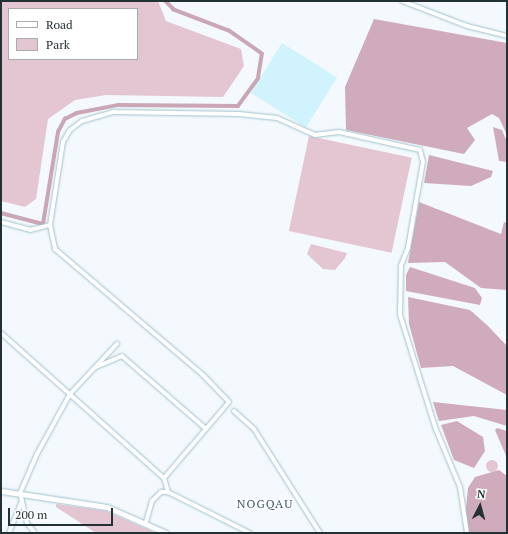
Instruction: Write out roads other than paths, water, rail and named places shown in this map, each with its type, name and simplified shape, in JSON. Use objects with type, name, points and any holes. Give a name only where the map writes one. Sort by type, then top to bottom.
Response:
[{"type":"main road","points":[[1,491],[107,507],[146,522],[166,533]]},
{"type":"street","points":[[402,1],[467,26],[507,36]]},
{"type":"street","points":[[164,478],[229,402],[204,375],[55,249],[50,225],[63,142],[70,130],[82,121],[113,112],[239,114],[277,118],[315,135],[339,132],[420,150],[422,162],[408,248],[401,265],[400,315],[435,427],[460,487],[467,533]]},
{"type":"street","points":[[1,222],[30,230],[50,225]]},
{"type":"street","points":[[1,333],[164,478],[168,492]]},
{"type":"street","points":[[35,533],[27,523],[20,494],[37,454],[70,394],[117,344]]},
{"type":"street","points":[[94,368],[122,356],[206,429]]},
{"type":"street","points":[[234,410],[254,429],[320,533]]},
{"type":"street","points":[[146,522],[152,501],[160,492],[168,492],[250,533]]},
{"type":"street","points":[[9,533],[22,500]]},
{"type":"waterway","points":[[1,213],[43,224],[58,132],[65,119],[77,113],[118,105],[238,106],[258,78],[262,54],[229,31],[174,10],[165,1]]},
{"type":"district","name":"NOGQAU","points":[[265,504]]}]
